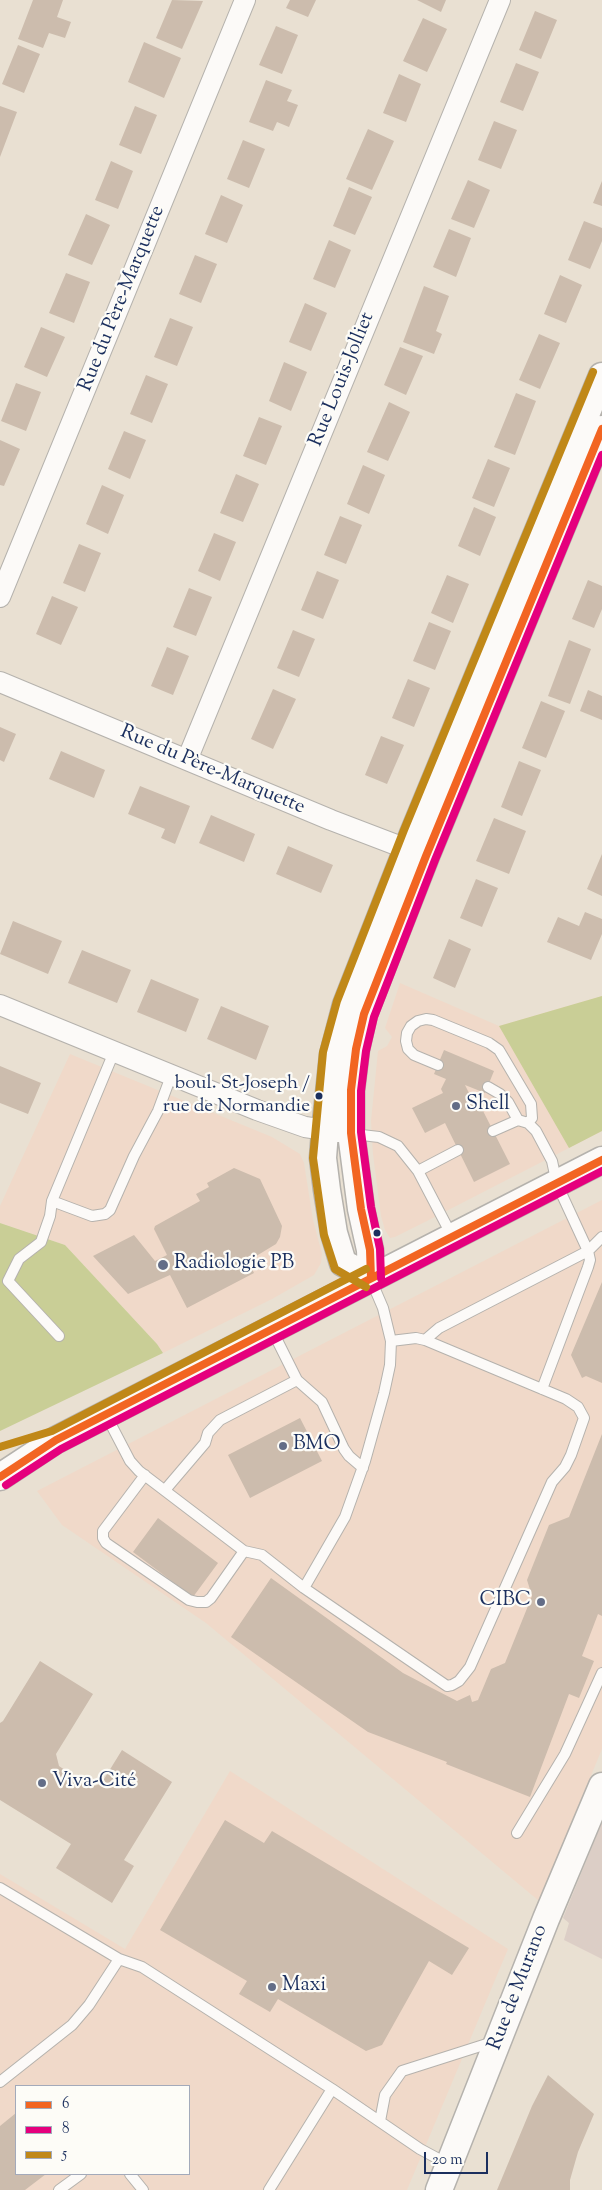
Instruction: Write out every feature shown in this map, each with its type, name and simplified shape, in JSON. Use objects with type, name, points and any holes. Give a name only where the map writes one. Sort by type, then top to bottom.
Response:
[{"type":"street","name":"Rue du Père-Marquette","points":[[0,598],[245,0]]},
{"type":"street","name":"Rue Louis-Jolliet","points":[[186,760],[500,0]]},
{"type":"street","points":[[371,1278],[370,1250],[361,1209],[351,1133],[351,1090],[356,1049],[364,1014],[417,853],[602,376]]},
{"type":"street","points":[[371,1278],[344,1263],[327,1190],[323,1158],[333,1055],[344,1014],[417,853],[602,429]]},
{"type":"street","name":"Rue du Père-Marquette","points":[[0,682],[331,820],[417,853]]},
{"type":"street","points":[[0,1006],[171,1076],[297,1124],[325,1131],[351,1133]]},
{"type":"street","points":[[0,1477],[56,1440],[602,1160]]},
{"type":"street","points":[[0,1458],[56,1440]]},
{"type":"street","name":"Rue de Murano","points":[[439,2190],[546,1919],[602,1786]]},
{"type":"lane","points":[[438,1065],[414,1055],[408,1049],[407,1033],[411,1026],[418,1021],[433,1020],[489,1043],[499,1050],[531,1104],[532,1118],[493,1131]]},
{"type":"lane","points":[[59,1336],[8,1281],[23,1254],[40,1242],[50,1216],[52,1201],[114,1052]]},
{"type":"lane","points":[[52,1201],[92,1216],[105,1214],[110,1210],[134,1156],[158,1111],[171,1076]]},
{"type":"lane","points":[[488,1087],[500,1094],[523,1122],[540,1138],[552,1161],[556,1184],[588,1251],[590,1260],[542,1389]]},
{"type":"lane","points":[[351,1133],[388,1140],[398,1146],[418,1172],[453,1237]]},
{"type":"lane","points":[[418,1172],[458,1150]]},
{"type":"lane","points":[[424,1340],[439,1328],[588,1251],[602,1237]]},
{"type":"lane","points":[[304,1588],[345,1517],[363,1468],[384,1393],[390,1365],[392,1341],[383,1308],[371,1278]]},
{"type":"lane","points":[[272,1330],[298,1380],[322,1402],[344,1449],[363,1468]]},
{"type":"lane","points":[[106,1414],[130,1461],[145,1475],[244,1552],[262,1555],[304,1588],[447,1686],[452,1686],[459,1681],[470,1667],[552,1482],[565,1466],[583,1424],[582,1412],[566,1399],[424,1340],[416,1338],[392,1341]]},
{"type":"lane","points":[[165,1490],[205,1443],[208,1433],[220,1420],[298,1380]]},
{"type":"lane","points":[[145,1475],[103,1530],[103,1538],[106,1543],[189,1600],[201,1602],[206,1602],[211,1598],[244,1552]]},
{"type":"lane","points":[[517,1833],[565,1754],[602,1673]]},
{"type":"lane","points":[[0,1888],[119,1959],[142,1967],[332,2089],[420,2149],[449,2164]]},
{"type":"lane","points":[[0,2082],[76,2020],[89,2005],[119,1959]]},
{"type":"lane","points":[[380,2121],[385,2095],[402,2071],[499,2040]]},
{"type":"lane","points":[[268,2190],[332,2089]]},
{"type":"lane","points":[[59,2190],[80,2175]]},
{"type":"lane","points":[[131,2175],[143,2190]]},
{"type":"shaded area","points":[[400,983],[499,1026],[602,996],[602,1131],[390,1238],[385,1230],[381,1216],[371,1121],[378,1051],[387,1046],[392,1037],[385,1028]]},
{"type":"shaded area","points":[[70,1054],[272,1137],[300,1154],[304,1163],[313,1220],[322,1254],[321,1263],[314,1275],[272,1299],[163,1353],[157,1344],[65,1245],[0,1223],[0,1206]]},
{"type":"shaded area","points":[[602,1200],[602,1749],[539,1901],[206,1623],[62,1525],[37,1491]]},
{"type":"shaded area","points":[[230,1771],[508,1949],[407,2190],[0,2190],[0,1874],[125,1949]]},
{"type":"shaded area","points":[[602,1822],[602,1959],[564,1940],[569,1923],[563,1918]]},
{"type":"green space","points":[[602,996],[602,1131],[569,1148],[499,1026]]},
{"type":"green space","points":[[0,1223],[65,1245],[157,1344],[163,1353],[0,1431]]},
{"type":"building","points":[[33,0],[63,0],[57,17],[71,22],[65,38],[49,33],[43,48],[18,39]]},
{"type":"building","points":[[172,0],[203,1],[182,49],[156,38]]},
{"type":"building","points":[[290,0],[316,0],[308,17],[286,8]]},
{"type":"building","points":[[417,0],[446,0],[441,12]]},
{"type":"building","points":[[535,11],[557,20],[541,59],[519,50]]},
{"type":"building","points":[[423,18],[447,29],[427,72],[403,61]]},
{"type":"building","points":[[276,26],[298,35],[282,74],[259,65]]},
{"type":"building","points":[[144,42],[181,58],[164,98],[128,82]]},
{"type":"building","points":[[18,45],[40,54],[24,93],[2,84]]},
{"type":"building","points":[[516,63],[539,72],[523,111],[500,102]]},
{"type":"building","points":[[399,74],[421,84],[406,122],[383,113]]},
{"type":"building","points":[[266,80],[292,90],[287,101],[298,105],[289,127],[277,122],[273,131],[249,122]]},
{"type":"building","points":[[0,106],[17,112],[0,157]]},
{"type":"building","points":[[135,106],[157,115],[141,154],[119,145]]},
{"type":"building","points":[[494,121],[517,130],[501,169],[478,160]]},
{"type":"building","points":[[368,129],[394,141],[372,190],[346,179]]},
{"type":"building","points":[[243,140],[265,149],[249,188],[227,179]]},
{"type":"building","points":[[111,161],[133,171],[118,209],[95,200]]},
{"type":"building","points":[[468,180],[490,190],[474,228],[451,219]]},
{"type":"building","points":[[602,181],[602,206],[593,203]]},
{"type":"building","points":[[349,187],[372,197],[355,235],[333,226]]},
{"type":"building","points":[[221,195],[243,205],[227,243],[205,234]]},
{"type":"building","points":[[86,214],[110,225],[92,265],[68,255]]},
{"type":"building","points":[[584,221],[602,228],[602,241],[590,269],[568,260]]},
{"type":"building","points":[[449,229],[471,238],[456,277],[433,267]]},
{"type":"building","points":[[329,240],[351,250],[335,288],[313,279]]},
{"type":"building","points":[[195,255],[217,264],[201,303],[179,294]]},
{"type":"building","points":[[66,273],[90,282],[74,323],[49,313]]},
{"type":"building","points":[[560,275],[582,285],[566,323],[544,314]]},
{"type":"building","points":[[424,286],[449,296],[436,331],[442,334],[434,354],[403,342]]},
{"type":"building","points":[[305,303],[327,313],[311,351],[289,342]]},
{"type":"building","points":[[170,318],[193,327],[177,366],[154,357]]},
{"type":"building","points":[[41,327],[65,337],[47,377],[24,367]]},
{"type":"building","points":[[539,334],[560,343],[540,389],[519,380]]},
{"type":"building","points":[[400,347],[423,356],[406,395],[384,385]]},
{"type":"building","points":[[284,362],[307,372],[291,411],[269,401]]},
{"type":"building","points":[[146,375],[168,384],[152,423],[130,414]]},
{"type":"building","points":[[16,383],[41,392],[26,431],[1,421]]},
{"type":"building","points":[[516,393],[536,401],[515,455],[494,447]]},
{"type":"building","points":[[389,402],[410,412],[388,461],[367,452]]},
{"type":"building","points":[[259,417],[282,426],[266,465],[243,456]]},
{"type":"building","points":[[124,431],[146,440],[130,479],[108,469]]},
{"type":"building","points":[[0,440],[20,449],[4,486],[0,485]]},
{"type":"building","points":[[488,459],[510,468],[494,507],[472,498]]},
{"type":"building","points":[[363,465],[385,475],[369,514],[347,504]]},
{"type":"building","points":[[236,474],[259,484],[243,522],[220,513]]},
{"type":"building","points":[[102,485],[124,495],[108,534],[86,524]]},
{"type":"building","points":[[474,507],[496,517],[480,556],[458,546]]},
{"type":"building","points":[[340,516],[362,525],[346,564],[324,555]]},
{"type":"building","points":[[214,533],[236,542],[220,581],[198,571]]},
{"type":"building","points":[[79,544],[101,553],[85,592],[63,583]]},
{"type":"building","points":[[317,571],[339,580],[323,619],[301,610]]},
{"type":"building","points":[[447,575],[469,584],[453,623],[431,613]]},
{"type":"building","points":[[588,580],[602,586],[602,609],[594,628],[572,619]]},
{"type":"building","points":[[189,588],[212,597],[196,636],[173,627]]},
{"type":"building","points":[[52,596],[78,607],[61,645],[36,634]]},
{"type":"building","points":[[429,622],[451,631],[435,670],[413,661]]},
{"type":"building","points":[[293,630],[315,639],[299,677],[277,668]]},
{"type":"building","points":[[569,640],[591,649],[570,704],[548,696]]},
{"type":"building","points":[[167,647],[189,656],[173,695],[151,686]]},
{"type":"building","points":[[408,679],[430,688],[414,727],[392,718]]},
{"type":"building","points":[[273,689],[296,699],[273,749],[251,739]]},
{"type":"building","points":[[588,690],[602,696],[602,720],[580,711]]},
{"type":"building","points":[[541,701],[565,711],[546,758],[522,748]]},
{"type":"building","points":[[0,727],[16,734],[4,762],[0,760]]},
{"type":"building","points":[[381,736],[404,745],[387,784],[365,775]]},
{"type":"building","points":[[61,751],[105,770],[94,798],[49,779]]},
{"type":"building","points":[[519,761],[541,770],[522,816],[501,807]]},
{"type":"building","points":[[140,786],[190,806],[175,844],[161,838],[165,829],[128,814]]},
{"type":"building","points":[[211,815],[255,834],[244,862],[199,843]]},
{"type":"building","points":[[494,818],[526,831],[509,874],[476,861]]},
{"type":"building","points":[[288,846],[333,865],[321,893],[276,874]]},
{"type":"building","points":[[602,854],[602,896],[587,889]]},
{"type":"building","points":[[476,879],[498,888],[482,927],[460,918]]},
{"type":"building","points":[[585,912],[602,919],[602,934],[591,960],[547,942],[558,917],[579,926]]},
{"type":"building","points":[[13,921],[62,941],[48,974],[0,954]]},
{"type":"building","points":[[449,939],[471,949],[455,988],[433,978]]},
{"type":"building","points":[[82,950],[131,970],[117,1003],[68,983]]},
{"type":"building","points":[[151,979],[199,999],[186,1032],[137,1012]]},
{"type":"building","points":[[221,1006],[269,1026],[256,1060],[207,1039]]},
{"type":"building","points":[[444,1050],[494,1071],[485,1093],[465,1085],[476,1107],[480,1105],[510,1164],[474,1182],[445,1123],[425,1133],[412,1108],[443,1093],[441,1089],[446,1079],[434,1074]]},
{"type":"building","points":[[0,1066],[41,1083],[28,1114],[0,1103]]},
{"type":"building","points":[[234,1168],[260,1179],[282,1226],[280,1237],[276,1244],[248,1261],[254,1273],[187,1308],[170,1275],[128,1294],[93,1256],[134,1235],[155,1261],[167,1255],[154,1229],[155,1226],[200,1201],[196,1194],[209,1187],[207,1183]]},
{"type":"building","points":[[602,1282],[602,1383],[586,1376],[582,1378],[571,1355]]},
{"type":"building","points":[[300,1418],[322,1461],[250,1498],[228,1455]]},
{"type":"building","points":[[602,1434],[602,1616],[598,1614],[582,1656],[594,1661],[579,1698],[569,1694],[530,1797],[446,1764],[447,1762],[368,1732],[231,1637],[271,1578],[403,1673],[457,1701],[470,1695],[472,1702],[478,1700],[491,1669],[505,1663],[532,1596],[527,1580],[549,1525],[569,1517]]},
{"type":"building","points":[[158,1518],[218,1563],[193,1597],[133,1552]]},
{"type":"building","name":"Viva-Cité","points":[[40,1661],[93,1694],[56,1754],[59,1766],[90,1787],[101,1784],[122,1750],[172,1782],[124,1860],[134,1866],[112,1903],[56,1868],[71,1844],[0,1800],[0,1723]]},
{"type":"building","points":[[225,1820],[264,1843],[272,1831],[469,1948],[452,1975],[429,1961],[382,2045],[366,2051],[278,1999],[270,2012],[239,1994],[247,1981],[160,1930]]},
{"type":"building","points":[[548,2075],[594,2114],[578,2152],[570,2180],[570,2190],[497,2190],[532,2106]]},
{"type":"building","points":[[15,2114],[15,2175],[45,2175],[25,2190],[0,2190],[0,2126]]},
{"type":"transit line","name":"5","points":[[366,1287],[335,1269],[324,1235],[313,1158],[323,1052],[337,1001],[404,830],[593,372]]},
{"type":"transit line","name":"6","points":[[371,1278],[370,1250],[361,1209],[351,1133],[351,1090],[356,1049],[364,1014],[426,856],[602,429]]},
{"type":"transit line","name":"8","points":[[381,1278],[380,1249],[371,1207],[361,1132],[361,1091],[366,1051],[374,1017],[435,860],[602,455]]},
{"type":"transit line","name":"6","points":[[0,1477],[56,1440],[602,1160]]},
{"type":"transit line","name":"8","points":[[6,1485],[61,1449],[602,1171]]},
{"type":"transit line","name":"5","points":[[0,1447],[52,1431],[366,1269]]},
{"type":"place","name":"boul. St-Joseph / rue de Normandie","points":[[319,1096]]},
{"type":"place","name":"Shell","points":[[456,1106]]},
{"type":"place","name":"Radiologie PB","points":[[163,1265]]},
{"type":"place","name":"BMO","points":[[283,1446]]},
{"type":"place","name":"CIBC","points":[[541,1602]]},
{"type":"place","name":"Viva-Cité","points":[[42,1783]]},
{"type":"place","name":"Maxi","points":[[272,1987]]}]
